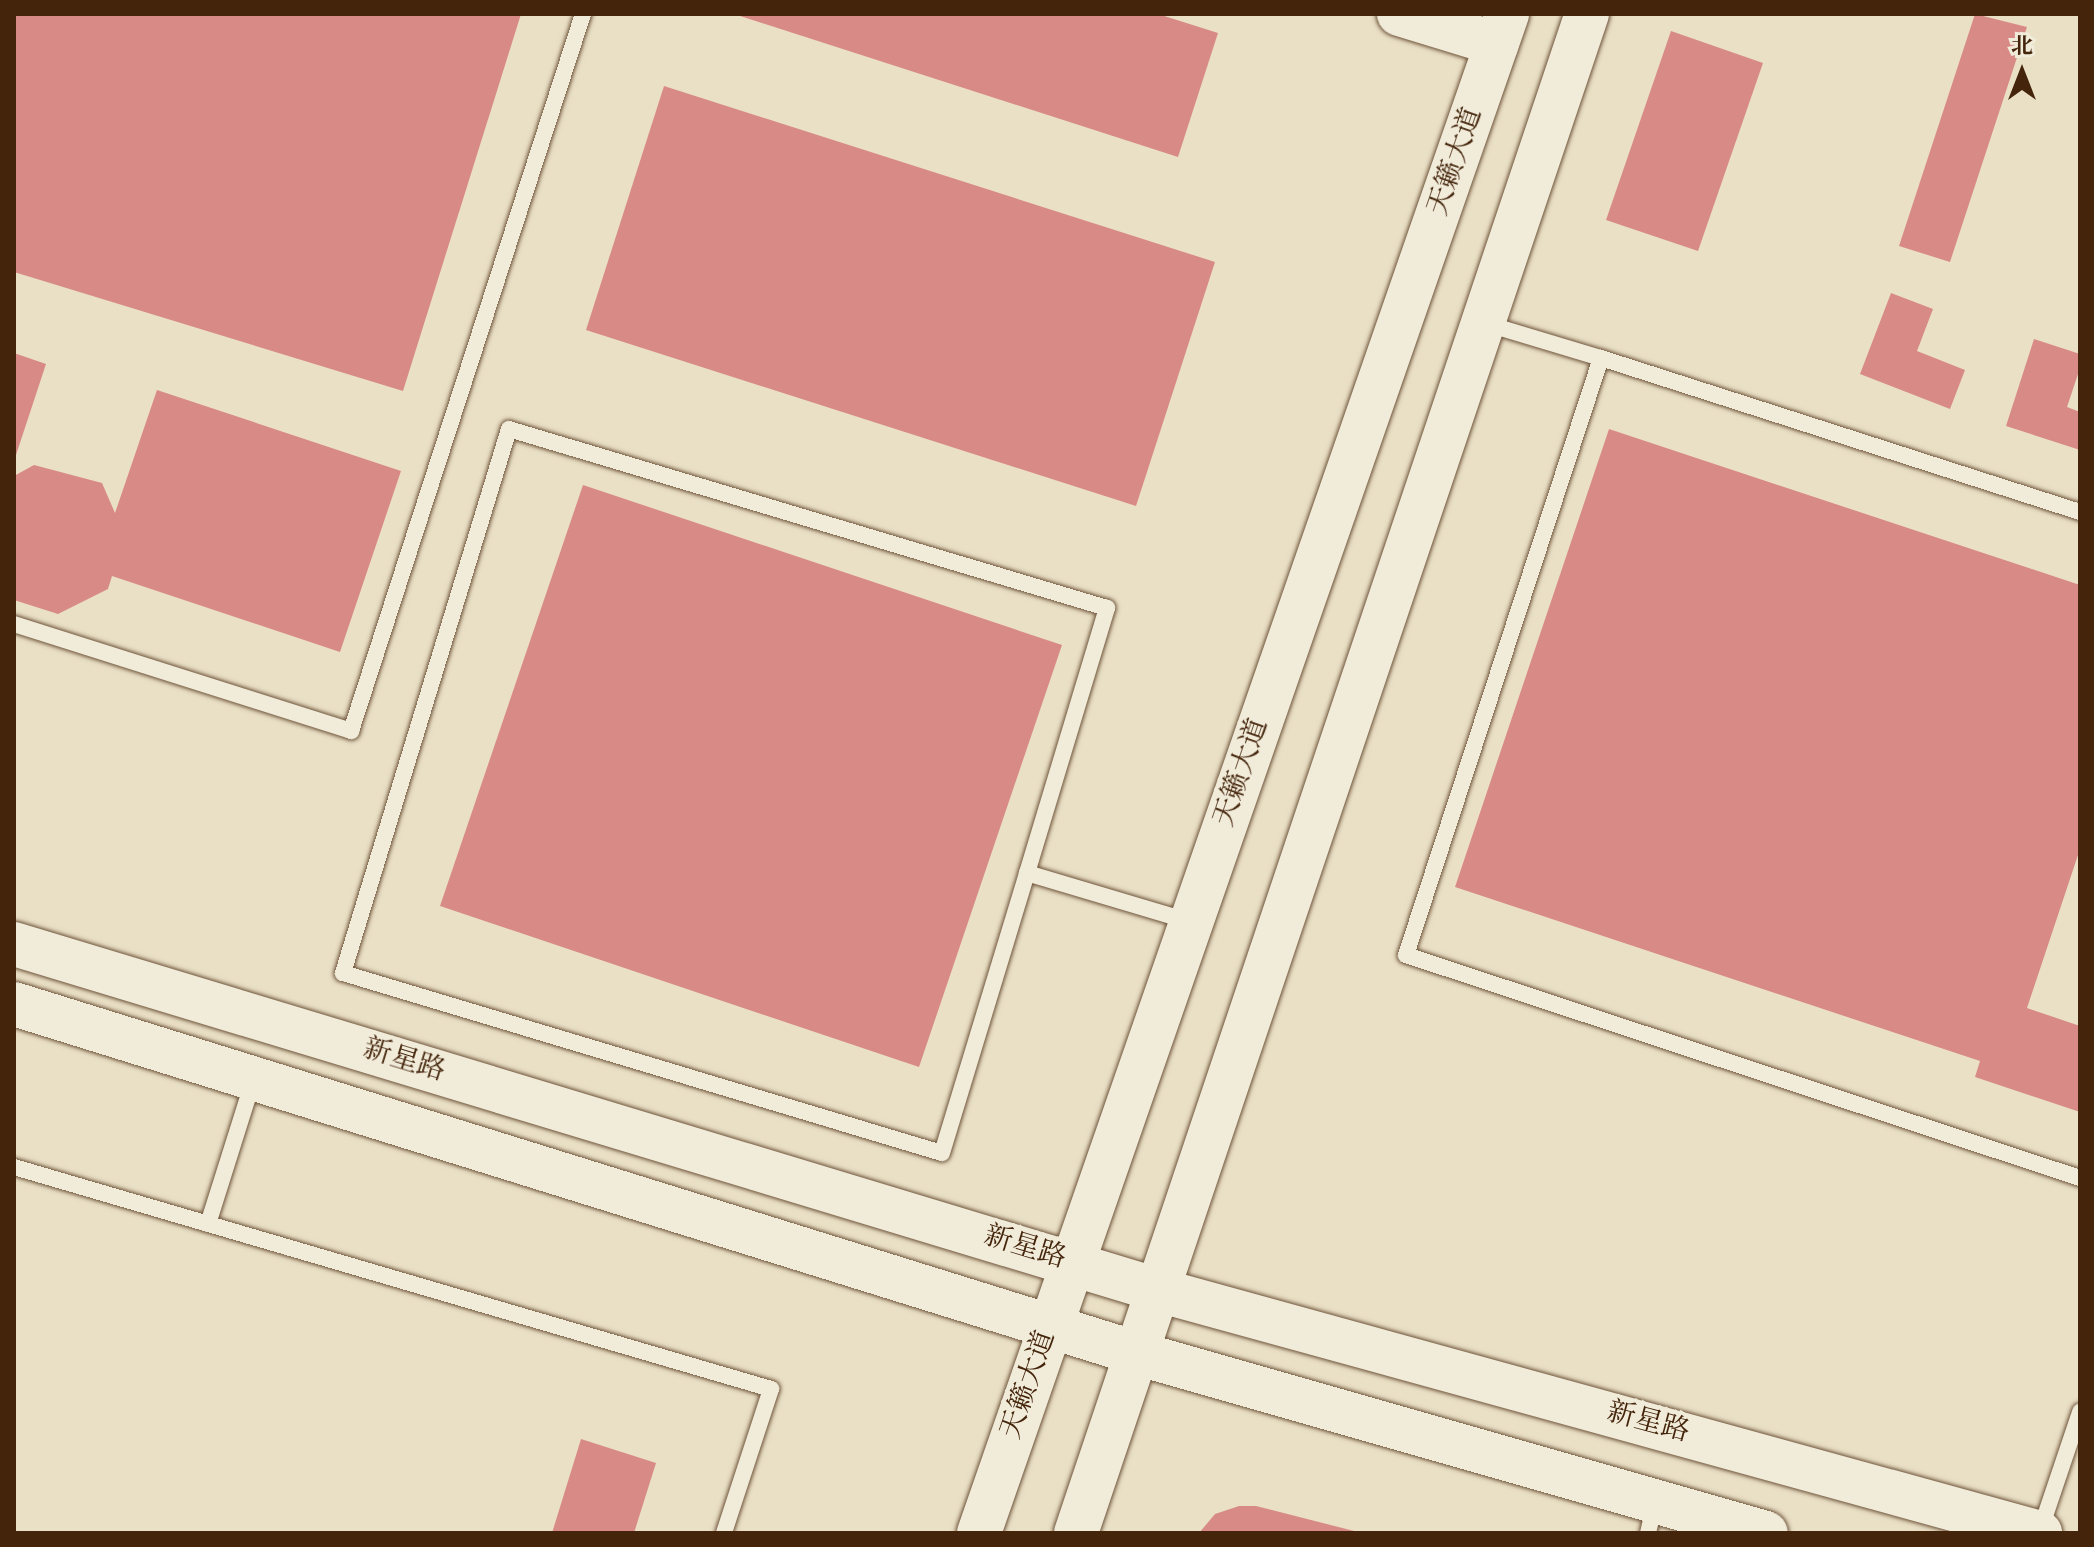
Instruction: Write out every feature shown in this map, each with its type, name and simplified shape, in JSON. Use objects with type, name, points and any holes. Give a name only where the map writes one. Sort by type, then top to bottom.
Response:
[{"type":"street","points":[[1399,14],[1502,29]]},
{"type":"street","points":[[1076,1533],[1587,14]]},
{"type":"street","name":"天籁大道","points":[[979,1533],[1070,1261],[1502,29]]},
{"type":"street","name":"新星路","points":[[14,944],[1158,1290],[2040,1533]]},
{"type":"street","points":[[14,1004],[1049,1324],[1652,1517],[1766,1533]]},
{"type":"lane","points":[[14,624],[351,731],[583,14]]},
{"type":"lane","points":[[1483,323],[2080,512]]},
{"type":"lane","points":[[1601,358],[1406,955],[2080,1178]]},
{"type":"lane","points":[[509,429],[1107,608],[1027,873],[942,1153],[343,973],[509,429]]},
{"type":"lane","points":[[1027,873],[1190,922]]},
{"type":"lane","points":[[208,1224],[254,1078]]},
{"type":"lane","points":[[14,1167],[771,1389],[724,1533]]},
{"type":"lane","points":[[2040,1533],[2080,1412]]},
{"type":"building","points":[[14,14],[521,14],[403,391],[14,272]]},
{"type":"building","points":[[734,14],[1158,14],[1218,33],[1178,157]]},
{"type":"building","points":[[1975,14],[2027,27],[1950,262],[1899,246]]},
{"type":"building","points":[[1671,31],[1763,63],[1698,251],[1606,220]]},
{"type":"building","points":[[664,86],[1215,262],[1136,506],[586,330]]},
{"type":"building","points":[[1891,293],[1933,309],[1917,351],[1965,370],[1950,409],[1860,374]]},
{"type":"building","points":[[2034,339],[2080,354],[2080,368],[2067,407],[2080,412],[2080,450],[2006,426]]},
{"type":"building","points":[[14,353],[46,364],[15,458],[14,458]]},
{"type":"building","points":[[157,390],[401,471],[340,652],[112,576],[108,589],[58,614],[14,600],[14,476],[34,465],[102,483],[115,513]]},
{"type":"building","points":[[1609,429],[2080,585],[2080,849],[2027,1008],[2080,1026],[2080,1112],[1975,1077],[1980,1061],[1455,887]]},
{"type":"building","points":[[583,485],[1062,645],[919,1067],[440,906]]},
{"type":"building","points":[[581,1439],[656,1463],[634,1533],[552,1533]]},
{"type":"building","points":[[1239,1506],[1256,1506],[1362,1533],[1199,1533],[1215,1514]]}]
